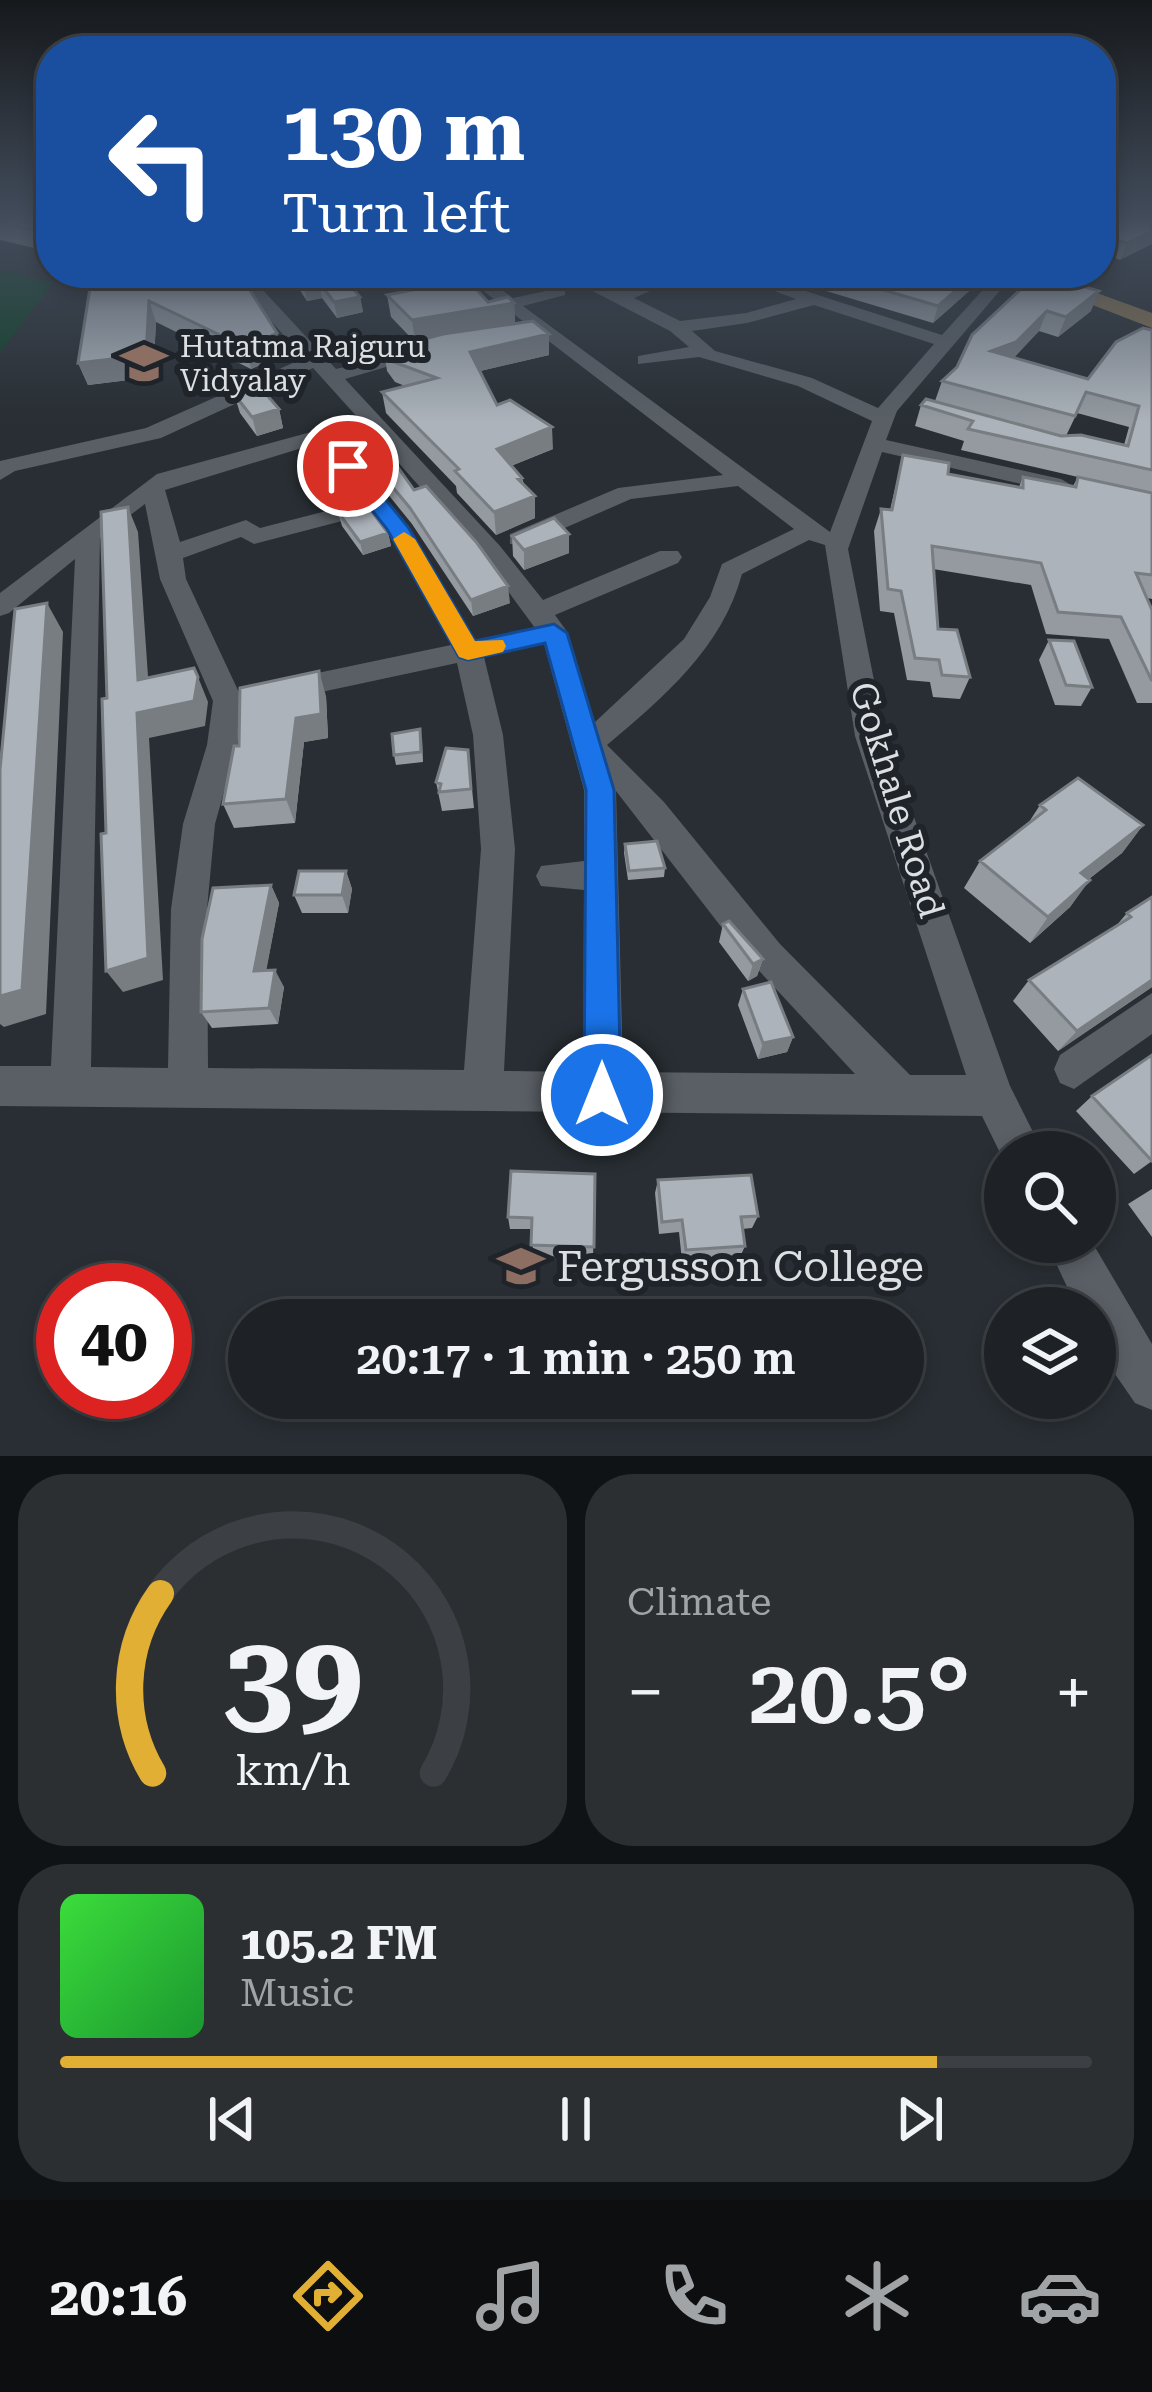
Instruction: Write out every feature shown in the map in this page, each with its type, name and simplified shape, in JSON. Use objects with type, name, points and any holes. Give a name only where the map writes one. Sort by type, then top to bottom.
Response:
[{"type":"main road","points":[[1056,288],[1152,324]]},
{"type":"street","points":[[252,288],[491,551],[546,622],[600,790],[602,1095]]},
{"type":"street","points":[[488,288],[534,332],[836,549],[891,418],[946,342],[1006,288]]},
{"type":"street","points":[[602,288],[677,327],[703,351]]},
{"type":"street","points":[[622,297],[645,288]]},
{"type":"street","points":[[785,288],[946,342]]},
{"type":"street","points":[[510,304],[559,291]]},
{"type":"street","points":[[677,327],[747,318],[819,298]]},
{"type":"street","points":[[2,467],[153,433],[327,367],[442,345]]},
{"type":"street","points":[[645,360],[703,351],[805,382],[1082,491]]},
{"type":"street","points":[[0,607],[165,479],[374,421]]},
{"type":"street","points":[[323,435],[397,527],[468,651],[488,735],[498,849],[483,1093]]},
{"type":"street","points":[[491,551],[626,493],[743,479]]},
{"type":"street","points":[[152,488],[187,615],[228,701],[222,746],[200,824],[188,909],[188,1089]]},
{"type":"street","points":[[169,554],[246,527],[254,536],[334,516]]},
{"type":"street","points":[[587,746],[670,674],[726,599],[731,570],[811,530]]},
{"type":"street","points":[[70,1088],[88,535]]},
{"type":"street","name":"Gokhale Road","points":[[836,549],[870,736],[993,1096],[1011,1131]]},
{"type":"street","points":[[228,701],[468,651],[546,622],[668,557]]},
{"type":"street","points":[[587,746],[624,774],[793,987],[850,1038],[902,1096]]},
{"type":"street","points":[[553,876],[601,875]]},
{"type":"street","points":[[1074,1069],[1152,1011]]},
{"type":"street","points":[[0,1086],[993,1096]]},
{"type":"street","points":[[1081,1263],[1146,1368]]},
{"type":"green space","points":[[0,286],[49,288],[0,352]]},
{"type":"building","points":[[90,288],[248,288],[277,333],[245,347],[149,301],[146,355],[78,363]]},
{"type":"building","points":[[324,288],[353,288],[360,297],[334,302]]},
{"type":"building","points":[[423,288],[475,288],[488,302],[508,297],[514,303],[412,320],[387,295]]},
{"type":"building","points":[[877,288],[959,288],[938,306]]},
{"type":"building","points":[[1022,288],[1099,291],[1066,317],[1047,311],[1016,342],[991,351],[1088,379],[1116,342],[1143,328],[1152,330],[1152,470],[968,429],[973,421],[921,405],[926,399],[1061,436],[1081,435],[1128,446],[1139,406],[1086,392],[1075,416],[942,381],[957,367],[972,335]]},
{"type":"building","points":[[533,321],[549,334],[470,352],[497,405],[510,400],[552,427],[497,449],[535,496],[494,512],[455,471],[459,469],[382,392],[437,378],[391,361],[384,350],[443,334]]},
{"type":"building","points":[[260,387],[279,409],[252,417],[234,394]]},
{"type":"building","points":[[903,455],[949,463],[948,474],[1023,488],[1023,477],[1076,487],[1078,477],[1152,493],[1152,575],[1136,573],[1152,610],[1152,681],[1121,617],[1058,612],[1041,563],[932,546],[938,629],[957,630],[970,677],[942,675],[939,660],[915,658],[901,591],[888,589],[881,509],[892,510]]},
{"type":"building","points":[[390,456],[414,490],[426,486],[508,586],[471,600],[410,508],[371,461]]},
{"type":"building","points":[[341,470],[388,533],[360,542],[338,512],[347,505],[345,498],[324,492],[315,478]]},
{"type":"building","points":[[128,507],[138,680],[194,668],[198,677],[194,701],[137,713],[148,958],[106,971],[101,834],[106,833],[102,699],[107,698],[101,512]]},
{"type":"building","points":[[554,518],[569,534],[524,550],[512,536]]},
{"type":"building","points":[[47,603],[22,990],[0,996],[0,770],[15,609]]},
{"type":"building","points":[[1049,640],[1074,641],[1092,687],[1066,685]]},
{"type":"building","points":[[319,671],[321,714],[296,718],[286,799],[223,804],[234,746],[239,746],[240,688]]},
{"type":"building","points":[[420,729],[421,752],[394,755],[392,734]]},
{"type":"building","points":[[446,748],[468,750],[471,789],[439,792],[441,784],[436,782]]},
{"type":"building","points":[[1078,778],[1143,825],[1081,873],[1090,880],[1048,917],[980,861],[1046,810],[1040,805]]},
{"type":"building","points":[[657,841],[665,868],[629,871],[625,844]]},
{"type":"building","points":[[299,871],[346,871],[342,895],[294,895]]},
{"type":"building","points":[[271,885],[254,971],[275,970],[269,1008],[201,1012],[202,939],[213,888]]},
{"type":"building","points":[[1152,897],[1152,980],[1077,1031],[1029,980],[1131,917],[1127,913]]},
{"type":"building","points":[[729,921],[763,959],[753,964],[723,924]]},
{"type":"building","points":[[771,982],[793,1037],[763,1043],[743,989]]},
{"type":"building","points":[[1152,1055],[1152,1161],[1092,1096]]},
{"type":"building","points":[[511,1171],[595,1174],[594,1247],[531,1245],[532,1218],[508,1217]]},
{"type":"building","points":[[751,1175],[758,1216],[741,1217],[745,1246],[686,1250],[682,1220],[662,1222],[658,1180]]},
{"type":"slow traffic","points":[[404,539],[468,651],[494,646]]},
{"type":"place","name":"Hutatma Rajguru Vidyalay","points":[[144,363]]},
{"type":"place","name":"Fergusson College","points":[[521,1266]]},
{"type":"route","points":[[348,466],[397,527],[468,651],[554,633],[600,790],[602,1095]]}]
